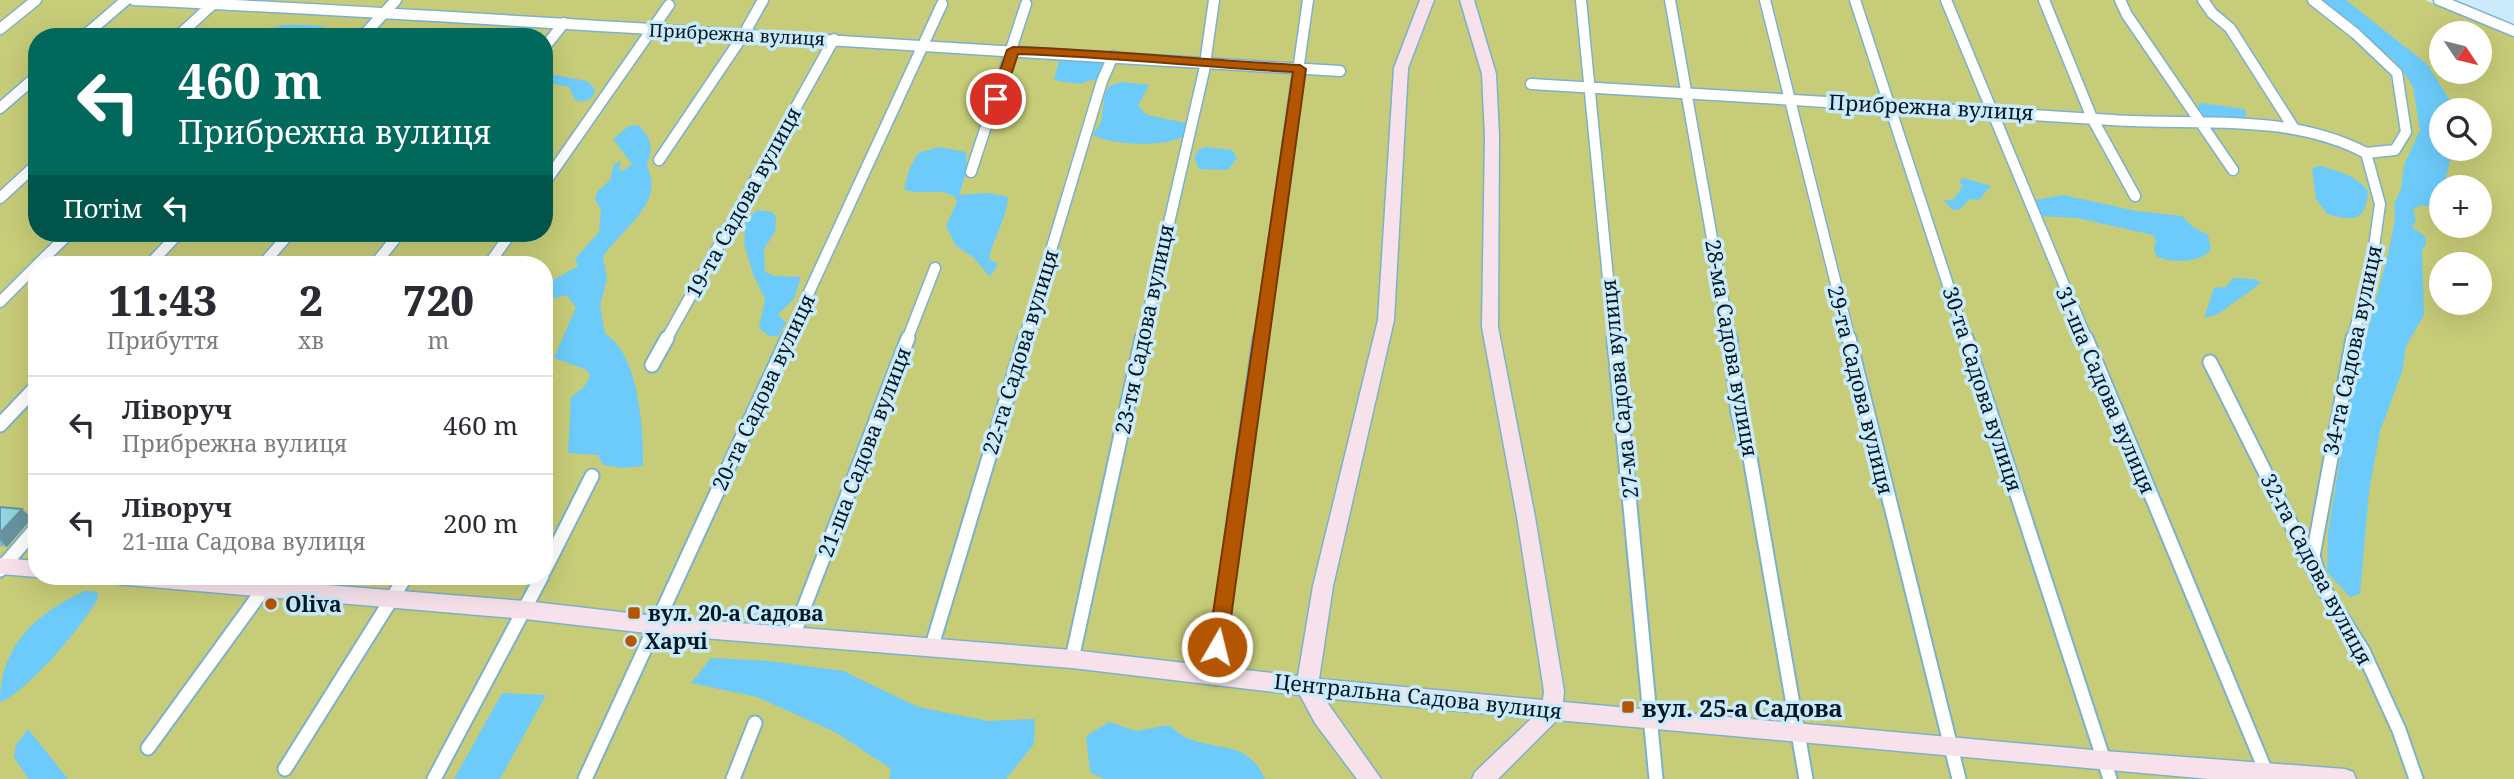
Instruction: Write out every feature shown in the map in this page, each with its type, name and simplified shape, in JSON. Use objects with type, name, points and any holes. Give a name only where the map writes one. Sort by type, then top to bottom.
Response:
[{"type":"main road","points":[[1385,779],[1364,770],[1323,716],[1307,687],[1325,572],[1386,320],[1401,68],[1427,0]]},
{"type":"main road","points":[[1467,0],[1489,74],[1492,136],[1490,327],[1526,517],[1554,691],[1552,710],[1509,757],[1483,779]]},
{"type":"main road","points":[[1,567],[28,568]]},
{"type":"main road","name":"Центральна Садова вулиця","points":[[291,585],[392,599],[525,610],[655,625],[1072,659],[1307,687],[1951,748],[2107,770],[2345,779]]},
{"type":"street","points":[[0,29],[36,0]]},
{"type":"street","points":[[93,28],[126,0]]},
{"type":"street","name":"Прибрежна вулиця","points":[[134,0],[386,12],[1340,71]]},
{"type":"street","points":[[371,28],[396,0]]},
{"type":"street","points":[[659,160],[764,0]]},
{"type":"street","name":"23-тя Садова вулиця","points":[[1072,659],[1178,174],[1206,62],[1214,0]]},
{"type":"street","points":[[1213,675],[1308,0]]},
{"type":"street","name":"27-ма Садова вулиця","points":[[1581,0],[1656,779]]},
{"type":"street","name":"28-ма Садова вулиця","points":[[1670,0],[1689,95],[1734,363],[1738,413],[1750,458],[1806,779]]},
{"type":"street","name":"29-та Садова вулиця","points":[[1765,0],[1959,779]]},
{"type":"street","name":"30-та Садова вулиця","points":[[1855,0],[2107,770]]},
{"type":"street","name":"31-ша Садова вулиця","points":[[1946,0],[2268,776]]},
{"type":"street","points":[[2044,0],[2092,118],[2135,196]]},
{"type":"street","points":[[2120,0],[2127,15],[2232,170]]},
{"type":"street","points":[[2203,0],[2212,13],[2230,28],[2293,127]]},
{"type":"street","points":[[2313,0],[2356,34],[2397,73],[2406,132],[2395,150],[2365,153]]},
{"type":"street","points":[[2438,0],[2514,31]]},
{"type":"street","points":[[187,28],[214,2]]},
{"type":"street","name":"20-та Садова вулиця","points":[[584,779],[942,4]]},
{"type":"street","points":[[971,172],[1026,4]]},
{"type":"street","points":[[553,171],[669,5]]},
{"type":"street","points":[[553,37],[564,23]]},
{"type":"street","name":"19-та Садова вулиця","points":[[652,365],[834,39]]},
{"type":"street","name":"22-га Садова вулиця","points":[[930,649],[1102,81],[1113,56]]},
{"type":"street","points":[[0,108],[28,84]]},
{"type":"street","name":"Прибрежна вулиця","points":[[1531,84],[2204,125],[2293,127],[2331,134],[2365,153]]},
{"type":"street","name":"34-та Садова вулиця","points":[[2322,586],[2313,556],[2347,355],[2370,276],[2380,204],[2365,153]]},
{"type":"street","points":[[0,198],[28,172]]},
{"type":"street","points":[[46,256],[61,242]]},
{"type":"street","points":[[157,256],[171,242]]},
{"type":"street","points":[[270,256],[282,242]]},
{"type":"street","points":[[381,256],[393,242]]},
{"type":"street","name":"21-ша Садова вулиця","points":[[793,636],[934,268]]},
{"type":"street","points":[[0,302],[28,274]]},
{"type":"street","name":"32-га Садова вулиця","points":[[2210,362],[2322,586],[2363,651],[2399,730],[2416,779]]},
{"type":"street","points":[[0,425],[28,395]]},
{"type":"street","points":[[553,553],[592,476]]},
{"type":"street","points":[[1,567],[28,537]]},
{"type":"street","points":[[148,748],[267,585]]},
{"type":"street","points":[[285,769],[401,585]]},
{"type":"street","points":[[434,779],[537,585]]},
{"type":"street","points":[[733,779],[755,723]]},
{"type":"green space","points":[[0,0],[2425,0],[2476,21],[2429,21],[2429,84],[2492,84],[2492,28],[2514,37],[2514,779],[0,779]]},
{"type":"water","points":[[2321,0],[2346,0],[2427,64],[2429,84],[2440,84],[2448,98],[2429,98],[2429,161],[2450,161],[2447,175],[2429,175],[2429,207],[2422,205],[2413,209],[2416,220],[2412,227],[2425,236],[2426,245],[2422,249],[2424,315],[2406,346],[2402,372],[2380,431],[2369,492],[2360,594],[2350,597],[2327,572],[2328,533],[2351,394],[2388,254],[2395,219],[2394,204],[2401,189],[2404,165],[2420,130],[2413,87],[2393,59]]},
{"type":"water","points":[[310,25],[325,28],[271,28]]},
{"type":"water","points":[[1060,58],[1103,60],[1099,78],[1079,84],[1054,79]]},
{"type":"water","points":[[553,75],[587,81],[595,89],[593,97],[583,102],[575,100],[569,87],[553,84]]},
{"type":"water","points":[[1121,82],[1149,85],[1138,106],[1147,115],[1185,123],[1183,136],[1164,142],[1138,144],[1112,141],[1093,135],[1101,122],[1105,94],[1109,86]]},
{"type":"water","points":[[2201,103],[2245,109],[2247,122],[2200,115],[2198,105]]},
{"type":"water","points":[[638,125],[650,143],[651,153],[647,163],[651,190],[642,210],[603,257],[607,279],[600,306],[605,334],[616,344],[632,375],[640,414],[643,466],[622,468],[603,465],[598,455],[568,453],[571,397],[584,387],[590,376],[587,370],[554,358],[576,307],[566,295],[553,299],[553,280],[578,266],[575,259],[599,232],[601,210],[595,199],[597,192],[610,180],[614,164],[621,161],[619,170],[623,171],[632,164],[613,139],[629,126]]},
{"type":"water","points":[[939,147],[966,152],[967,170],[959,195],[988,193],[1008,197],[989,259],[998,264],[990,277],[973,257],[956,246],[946,226],[957,202],[955,197],[942,192],[904,189],[909,170],[918,153]]},
{"type":"water","points":[[1206,147],[1232,150],[1237,158],[1228,170],[1199,169],[1194,158],[1198,150]]},
{"type":"water","points":[[2321,166],[2353,178],[2364,186],[2368,191],[2367,201],[2361,214],[2344,218],[2327,214],[2316,199],[2312,168]]},
{"type":"water","points":[[1963,178],[1991,186],[1979,200],[1970,199],[1960,209],[1952,210],[1944,200],[1953,200],[1963,186],[1959,182]]},
{"type":"water","points":[[2063,195],[2136,211],[2182,216],[2193,227],[2208,235],[2211,250],[2193,260],[2162,259],[2156,256],[2156,241],[2153,235],[2077,218],[2039,216],[2033,209],[2035,200]]},
{"type":"water","points":[[757,210],[772,212],[776,217],[775,232],[764,249],[765,272],[775,276],[801,277],[794,299],[778,314],[786,323],[778,336],[769,336],[759,328],[765,299],[753,274],[744,244],[746,221]]},
{"type":"water","points":[[2233,278],[2254,279],[2261,283],[2218,314],[2204,318],[2214,288],[2226,287]]},
{"type":"water","points":[[85,591],[97,592],[98,598],[81,624],[39,672],[0,702],[6,664],[24,634],[51,610]]},
{"type":"water","points":[[711,658],[769,661],[843,671],[918,707],[988,721],[1035,719],[1034,744],[1006,779],[889,779],[891,769],[837,733],[757,697],[691,683]]},
{"type":"water","points":[[502,693],[546,695],[500,779],[454,779]]},
{"type":"water","points":[[1109,722],[1136,731],[1169,725],[1187,738],[1232,749],[1250,758],[1265,779],[1104,779],[1090,772],[1086,736]]},
{"type":"water","points":[[28,729],[68,779],[28,779],[14,757],[16,745]]},
{"type":"building","points":[[0,507],[22,509],[0,533]]},
{"type":"place","name":"Oliva","points":[[271,604]]},
{"type":"place","name":"вул. 20-а Садова","points":[[634,613]]},
{"type":"place","name":"Харчі","points":[[631,641]]},
{"type":"place","name":"вул. 25-а Садова","points":[[1628,707]]},
{"type":"route","points":[[996,99],[1013,50],[1300,69],[1217,647]]}]
